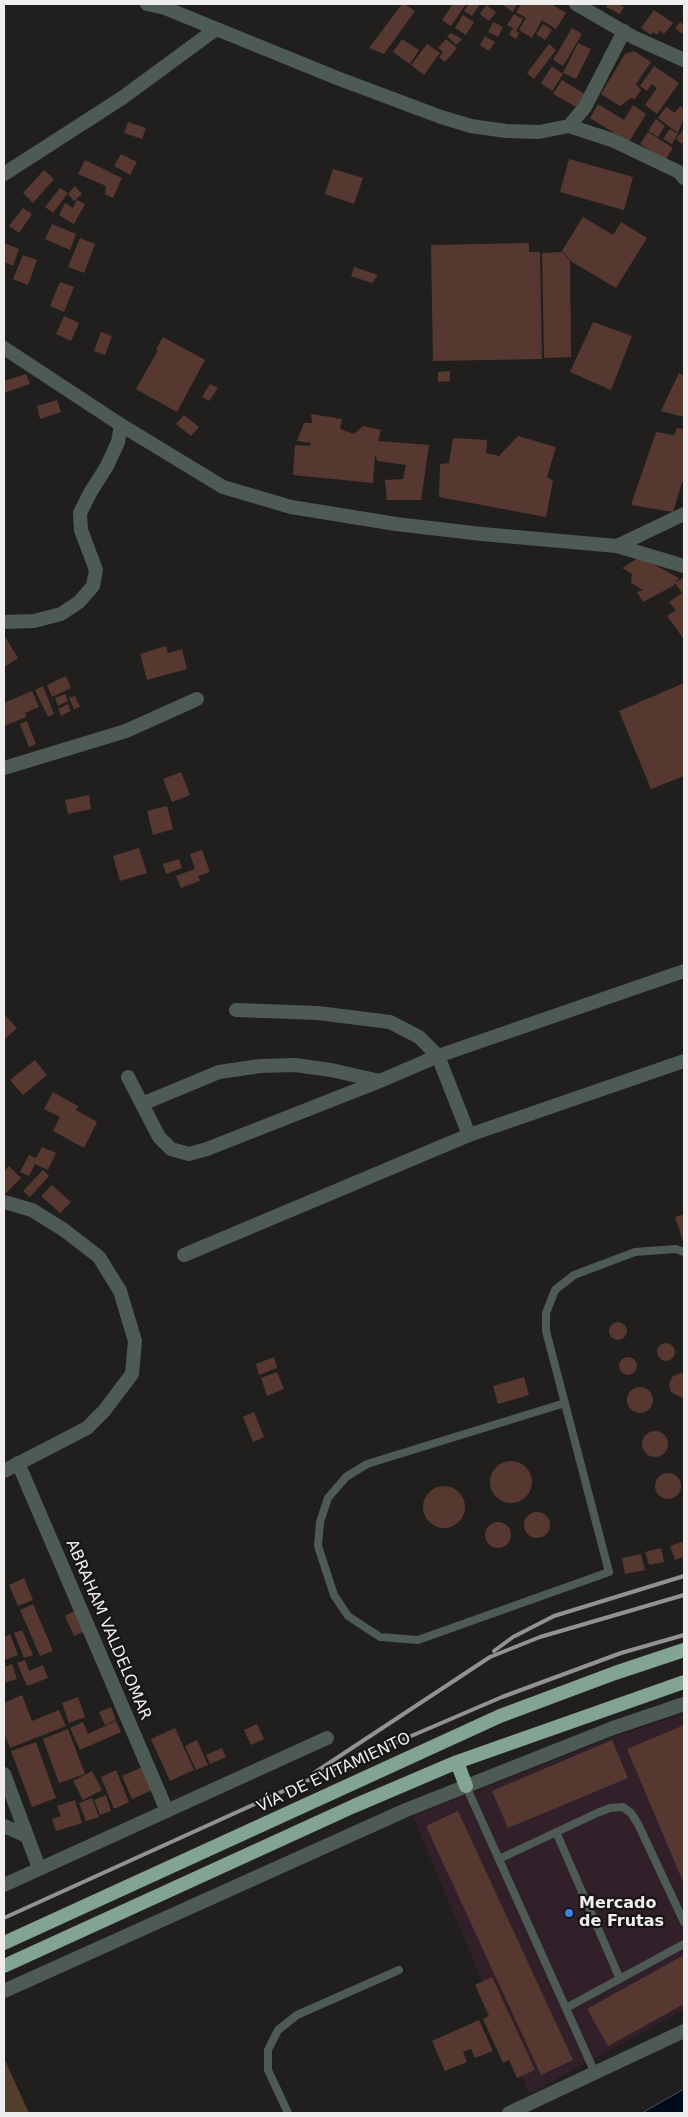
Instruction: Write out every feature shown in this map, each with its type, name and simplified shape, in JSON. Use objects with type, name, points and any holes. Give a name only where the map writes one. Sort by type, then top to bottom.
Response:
[{"type":"highway","name":"VÍA DE EVITAMIENTO","points":[[4,1943],[500,1716],[615,1673],[684,1650]]},
{"type":"highway","points":[[4,1966],[354,1806],[458,1762],[684,1682]]},
{"type":"highway","points":[[458,1762],[466,1786]]},
{"type":"street","points":[[147,4],[165,8],[337,78],[471,126],[506,131],[539,132],[569,126],[612,140],[679,172],[684,178]]},
{"type":"street","points":[[576,4],[624,32],[684,60]]},
{"type":"street","points":[[4,174],[122,98],[216,29]]},
{"type":"street","points":[[569,126],[585,106],[624,32]]},
{"type":"street","points":[[4,348],[121,425],[223,487],[291,507],[482,534],[617,546],[684,566]]},
{"type":"street","points":[[4,622],[34,621],[61,614],[79,602],[93,586],[96,570],[81,530],[80,513],[90,493],[108,466],[118,442],[121,425]]},
{"type":"street","points":[[617,546],[684,514]]},
{"type":"street","points":[[4,768],[126,731],[197,699]]},
{"type":"street","points":[[128,1077],[159,1136],[171,1149],[189,1154],[207,1149],[380,1082],[438,1056],[684,971]]},
{"type":"street","points":[[236,1010],[318,1013],[390,1022],[419,1037],[438,1056],[469,1135]]},
{"type":"street","points":[[184,1255],[469,1135],[684,1061]]},
{"type":"street","points":[[142,1104],[219,1072],[260,1066],[295,1065],[331,1070],[380,1082]]},
{"type":"street","points":[[4,1202],[32,1210],[64,1230],[99,1257],[120,1291],[136,1341],[132,1374],[104,1411],[87,1428],[4,1471]]},
{"type":"street","name":"ABRAHAM VALDELOMAR","points":[[18,1463],[167,1811]]},
{"type":"street","points":[[4,1990],[406,1810],[613,1728],[684,1704]]},
{"type":"street","points":[[4,1885],[327,1738]]},
{"type":"street","points":[[4,1774],[39,1868]]},
{"type":"street","points":[[4,1826],[27,1836]]},
{"type":"street","points":[[508,2113],[684,2031]]},
{"type":"lane","points":[[565,1403],[367,1464],[346,1477],[328,1498],[320,1522],[318,1546],[334,1595],[348,1616],[380,1637],[418,1640],[609,1572],[565,1403],[546,1331],[546,1313],[555,1290],[574,1275],[635,1252],[676,1248],[684,1252]]},
{"type":"lane","points":[[466,1786],[596,2073]]},
{"type":"lane","points":[[499,1859],[610,1808],[623,1807],[631,1813],[638,1824],[684,1922]]},
{"type":"lane","points":[[556,1832],[620,1979]]},
{"type":"lane","points":[[566,2008],[684,1944]]},
{"type":"lane","points":[[288,2113],[268,2070],[268,2050],[278,2030],[297,2015],[399,1970]]},
{"type":"shaded area","name":"Mercado de Frutas","points":[[684,1714],[684,2010],[529,2094],[413,1816],[613,1737]]},
{"type":"shaded area","points":[[4,2058],[29,2113],[4,2113]]},
{"type":"water","points":[[684,2089],[684,2113],[642,2113]]},
{"type":"building","points":[[402,4],[415,11],[384,54],[369,48]]},
{"type":"building","points":[[453,4],[466,4],[451,26],[442,20]]},
{"type":"building","points":[[469,4],[480,4],[472,16],[464,11]]},
{"type":"building","points":[[505,4],[517,4],[513,12],[504,6]]},
{"type":"building","points":[[521,4],[551,4],[566,13],[556,29],[542,20],[532,38],[519,30],[526,18],[516,12]]},
{"type":"building","points":[[608,4],[618,4],[624,7],[620,14],[606,7]]},
{"type":"building","points":[[486,5],[496,12],[489,21],[480,14]]},
{"type":"building","points":[[654,10],[673,23],[664,34],[660,30],[657,35],[653,32],[651,35],[641,28]]},
{"type":"building","points":[[514,14],[523,19],[516,31],[519,33],[516,39],[509,35],[513,28],[507,25]]},
{"type":"building","points":[[463,15],[474,22],[466,35],[455,28]]},
{"type":"building","points":[[493,22],[503,27],[498,37],[488,32]]},
{"type":"building","points":[[680,22],[684,26],[682,34],[675,28]]},
{"type":"building","points":[[543,24],[552,30],[545,40],[536,34]]},
{"type":"building","points":[[572,28],[582,34],[563,66],[553,60]]},
{"type":"building","points":[[451,33],[462,39],[456,45],[447,36]]},
{"type":"building","points":[[485,36],[495,42],[489,51],[480,45]]},
{"type":"building","points":[[402,39],[419,50],[410,64],[393,52]]},
{"type":"building","points":[[446,39],[457,48],[445,62],[439,57],[443,52],[438,48]]},
{"type":"building","points":[[578,43],[591,49],[576,79],[563,73]]},
{"type":"building","points":[[427,44],[440,53],[424,75],[411,65]]},
{"type":"building","points":[[549,44],[556,50],[534,79],[527,73]]},
{"type":"building","points":[[634,51],[651,62],[636,84],[641,90],[635,99],[631,98],[620,106],[601,94],[625,54]]},
{"type":"building","points":[[552,66],[563,74],[552,91],[541,83]]},
{"type":"building","points":[[654,66],[679,83],[657,114],[645,105],[657,88],[652,84],[647,91],[640,86]]},
{"type":"building","points":[[562,80],[586,95],[578,108],[553,94]]},
{"type":"building","points":[[598,104],[624,120],[633,105],[646,114],[629,142],[590,118]]},
{"type":"building","points":[[680,106],[684,109],[684,118],[678,133],[658,118],[666,107],[675,113]]},
{"type":"building","points":[[656,119],[665,126],[658,137],[648,131]]},
{"type":"building","points":[[128,122],[146,128],[142,139],[124,133]]},
{"type":"building","points":[[670,129],[678,134],[672,144],[663,139]]},
{"type":"building","points":[[684,129],[684,141],[682,144],[676,139]]},
{"type":"building","points":[[648,132],[673,148],[665,160],[640,144]]},
{"type":"building","points":[[121,154],[137,162],[130,175],[114,166]]},
{"type":"building","points":[[569,159],[633,177],[624,210],[560,192]]},
{"type":"building","points":[[85,160],[122,178],[113,198],[105,194],[106,186],[78,174]]},
{"type":"building","points":[[333,169],[363,178],[354,204],[325,194]]},
{"type":"building","points":[[44,170],[54,179],[33,203],[23,193]]},
{"type":"building","points":[[75,186],[82,194],[74,201],[68,194]]},
{"type":"building","points":[[60,188],[68,193],[53,213],[45,207]]},
{"type":"building","points":[[77,200],[85,204],[74,224],[59,215],[65,203],[73,208]]},
{"type":"building","points":[[23,208],[32,214],[19,233],[9,226]]},
{"type":"building","points":[[583,217],[613,235],[621,222],[647,238],[616,288],[572,262],[562,251]]},
{"type":"building","points":[[52,224],[76,234],[70,250],[45,239]]},
{"type":"building","points":[[80,238],[95,244],[84,273],[68,267]]},
{"type":"building","points":[[4,243],[19,249],[13,266],[4,262]]},
{"type":"building","points":[[529,243],[529,252],[540,252],[542,359],[433,361],[431,245]]},
{"type":"building","points":[[562,252],[570,261],[571,357],[544,358],[542,253]]},
{"type":"building","points":[[23,255],[37,260],[28,285],[13,279]]},
{"type":"building","points":[[354,267],[378,275],[372,283],[351,276]]},
{"type":"building","points":[[60,282],[74,287],[64,312],[50,306]]},
{"type":"building","points":[[64,316],[79,323],[71,341],[56,334]]},
{"type":"building","points":[[593,322],[632,336],[611,390],[570,372]]},
{"type":"building","points":[[101,332],[112,336],[105,355],[94,351]]},
{"type":"building","points":[[163,337],[205,360],[177,412],[136,389],[158,350],[156,349]]},
{"type":"building","points":[[450,371],[450,381],[438,382],[438,372]]},
{"type":"building","points":[[679,373],[684,376],[684,417],[661,411]]},
{"type":"building","points":[[26,374],[30,384],[4,393],[4,381]]},
{"type":"building","points":[[210,384],[218,388],[209,401],[202,397]]},
{"type":"building","points":[[57,400],[61,412],[40,419],[37,406]]},
{"type":"building","points":[[311,414],[342,419],[340,429],[354,434],[363,426],[381,430],[378,441],[429,445],[421,500],[387,500],[385,480],[403,479],[406,465],[377,461],[375,454],[373,483],[293,475],[295,445],[310,446],[311,443],[297,441],[304,423],[312,423]]},
{"type":"building","points":[[184,415],[199,427],[191,436],[176,424]]},
{"type":"building","points":[[677,428],[684,429],[684,482],[682,482],[673,512],[631,505],[656,432],[674,435]]},
{"type":"building","points":[[518,436],[556,447],[547,477],[553,481],[546,517],[439,497],[440,464],[449,463],[453,438],[487,440],[486,453],[499,456]]},
{"type":"building","points":[[640,557],[679,578],[673,586],[643,602],[637,592],[643,590],[631,583],[632,574],[622,568]]},
{"type":"building","points":[[684,577],[683,638],[667,616],[676,610],[669,602],[682,593],[675,583]]},
{"type":"building","points":[[4,635],[18,658],[4,667]]},
{"type":"building","points":[[166,646],[168,653],[182,649],[187,669],[147,680],[140,654]]},
{"type":"building","points":[[66,676],[71,688],[52,697],[47,685]]},
{"type":"building","points":[[684,683],[684,776],[651,789],[619,711]]},
{"type":"building","points":[[43,686],[54,714],[48,717],[35,690]]},
{"type":"building","points":[[32,691],[39,707],[25,713],[26,717],[4,726],[4,703]]},
{"type":"building","points":[[65,694],[68,701],[58,706],[55,698]]},
{"type":"building","points":[[75,696],[80,707],[74,709],[69,698]]},
{"type":"building","points":[[68,704],[71,711],[61,716],[58,709]]},
{"type":"building","points":[[27,721],[36,744],[29,747],[20,724]]},
{"type":"building","points":[[181,772],[190,795],[172,802],[163,779]]},
{"type":"building","points":[[89,795],[91,809],[68,814],[65,800]]},
{"type":"building","points":[[167,806],[173,829],[153,835],[147,811]]},
{"type":"building","points":[[139,848],[147,873],[120,881],[113,856]]},
{"type":"building","points":[[202,850],[210,872],[198,876],[200,881],[181,888],[176,876],[195,869],[190,854]]},
{"type":"building","points":[[179,859],[182,868],[166,874],[163,864]]},
{"type":"building","points":[[4,1014],[17,1028],[4,1040]]},
{"type":"building","points":[[35,1060],[47,1075],[23,1095],[10,1080]]},
{"type":"building","points":[[53,1092],[78,1106],[76,1110],[97,1122],[84,1148],[53,1131],[60,1117],[44,1109]]},
{"type":"building","points":[[42,1147],[56,1153],[48,1170],[35,1164],[29,1176],[20,1172],[29,1155],[36,1158]]},
{"type":"building","points":[[9,1166],[21,1178],[4,1195],[4,1171]]},
{"type":"building","points":[[43,1170],[49,1176],[30,1197],[23,1191]]},
{"type":"building","points":[[52,1185],[71,1202],[60,1213],[41,1196]]},
{"type":"building","points":[[684,1214],[684,1240],[683,1241],[675,1217]]},
{"type":"building","points":[[618,1322],[624,1325],[627,1331],[624,1337],[618,1340],[612,1337],[609,1331],[612,1325]]},
{"type":"building","points":[[666,1343],[672,1346],[675,1352],[672,1358],[666,1361],[660,1358],[657,1352],[660,1346]]},
{"type":"building","points":[[274,1357],[277,1368],[259,1375],[256,1364]]},
{"type":"building","points":[[628,1357],[634,1360],[637,1366],[634,1372],[628,1375],[622,1372],[619,1366],[622,1360]]},
{"type":"building","points":[[277,1372],[284,1389],[267,1396],[261,1378]]},
{"type":"building","points":[[684,1372],[684,1398],[682,1398],[671,1392],[669,1384],[673,1376]]},
{"type":"building","points":[[524,1377],[529,1395],[498,1404],[493,1386]]},
{"type":"building","points":[[640,1387],[650,1390],[653,1400],[650,1410],[640,1413],[630,1410],[627,1400],[630,1390]]},
{"type":"building","points":[[254,1412],[264,1437],[253,1442],[243,1417]]},
{"type":"building","points":[[655,1431],[664,1435],[668,1444],[664,1453],[655,1457],[646,1453],[642,1444],[646,1435]]},
{"type":"building","points":[[511,1461],[526,1467],[532,1482],[526,1497],[511,1503],[496,1497],[490,1482],[496,1467]]},
{"type":"building","points":[[668,1473],[677,1477],[681,1486],[677,1495],[668,1499],[659,1495],[655,1486],[659,1477]]},
{"type":"building","points":[[444,1486],[459,1492],[465,1507],[459,1522],[444,1528],[429,1522],[423,1507],[429,1492]]},
{"type":"building","points":[[537,1512],[546,1516],[550,1525],[546,1534],[537,1538],[528,1534],[524,1525],[528,1516]]},
{"type":"building","points":[[498,1522],[507,1526],[511,1535],[507,1544],[498,1548],[489,1544],[485,1535],[489,1526]]},
{"type":"building","points":[[684,1541],[684,1557],[675,1560],[670,1546]]},
{"type":"building","points":[[661,1548],[664,1562],[649,1565],[645,1552]]},
{"type":"building","points":[[641,1554],[645,1570],[625,1574],[622,1558]]},
{"type":"building","points":[[24,1578],[33,1600],[18,1606],[9,1585]]},
{"type":"building","points":[[33,1604],[53,1651],[40,1656],[20,1610]]},
{"type":"building","points":[[76,1610],[85,1631],[74,1636],[65,1616]]},
{"type":"building","points":[[22,1630],[33,1655],[24,1658],[14,1633]]},
{"type":"building","points":[[10,1634],[18,1655],[5,1660],[4,1637]]},
{"type":"building","points":[[25,1660],[29,1671],[43,1665],[48,1678],[27,1686],[17,1663]]},
{"type":"building","points":[[12,1664],[17,1679],[4,1683],[4,1667]]},
{"type":"building","points":[[22,1695],[32,1721],[59,1710],[66,1726],[10,1748],[4,1733],[4,1703]]},
{"type":"building","points":[[78,1697],[85,1717],[69,1723],[62,1703]]},
{"type":"building","points":[[111,1707],[116,1720],[105,1725],[99,1712]]},
{"type":"building","points":[[116,1721],[121,1732],[80,1750],[70,1728],[83,1722],[88,1734]]},
{"type":"building","points":[[257,1724],[264,1739],[251,1745],[244,1730]]},
{"type":"building","points":[[684,1725],[684,1884],[627,1749]]},
{"type":"building","points":[[175,1728],[194,1770],[170,1781],[151,1739]]},
{"type":"building","points":[[68,1729],[85,1774],[59,1783],[43,1739]]},
{"type":"building","points":[[197,1740],[208,1765],[196,1770],[185,1746]]},
{"type":"building","points":[[612,1740],[628,1778],[508,1828],[492,1791]]},
{"type":"building","points":[[36,1742],[56,1798],[32,1807],[11,1751]]},
{"type":"building","points":[[222,1748],[226,1757],[210,1764],[206,1755]]},
{"type":"building","points":[[145,1766],[155,1789],[132,1799],[122,1776]]},
{"type":"building","points":[[116,1770],[129,1802],[114,1809],[101,1777]]},
{"type":"building","points":[[92,1771],[102,1790],[83,1800],[73,1781]]},
{"type":"building","points":[[106,1795],[111,1811],[100,1815],[94,1800]]},
{"type":"building","points":[[92,1798],[99,1817],[86,1821],[79,1803]]},
{"type":"building","points":[[75,1800],[82,1823],[56,1831],[52,1819],[61,1816],[57,1806]]},
{"type":"building","points":[[458,1811],[573,2060],[541,2075],[426,1826]]},
{"type":"building","points":[[684,1955],[684,2004],[608,2046],[587,2009]]},
{"type":"building","points":[[492,1977],[535,2070],[517,2078],[509,2060],[503,2063],[483,2019],[489,2016],[475,1985]]},
{"type":"building","points":[[479,2020],[493,2051],[475,2058],[471,2049],[463,2052],[467,2062],[445,2071],[432,2041]]},
{"type":"railway","points":[[494,1651],[513,1637],[554,1616],[684,1576]]},
{"type":"railway","points":[[314,1773],[490,1657],[540,1637],[684,1595]]},
{"type":"railway","points":[[4,1918],[290,1788],[502,1697],[621,1653],[684,1635]]},
{"type":"place","name":"Mercado de Frutas","points":[[569,1913]]}]
